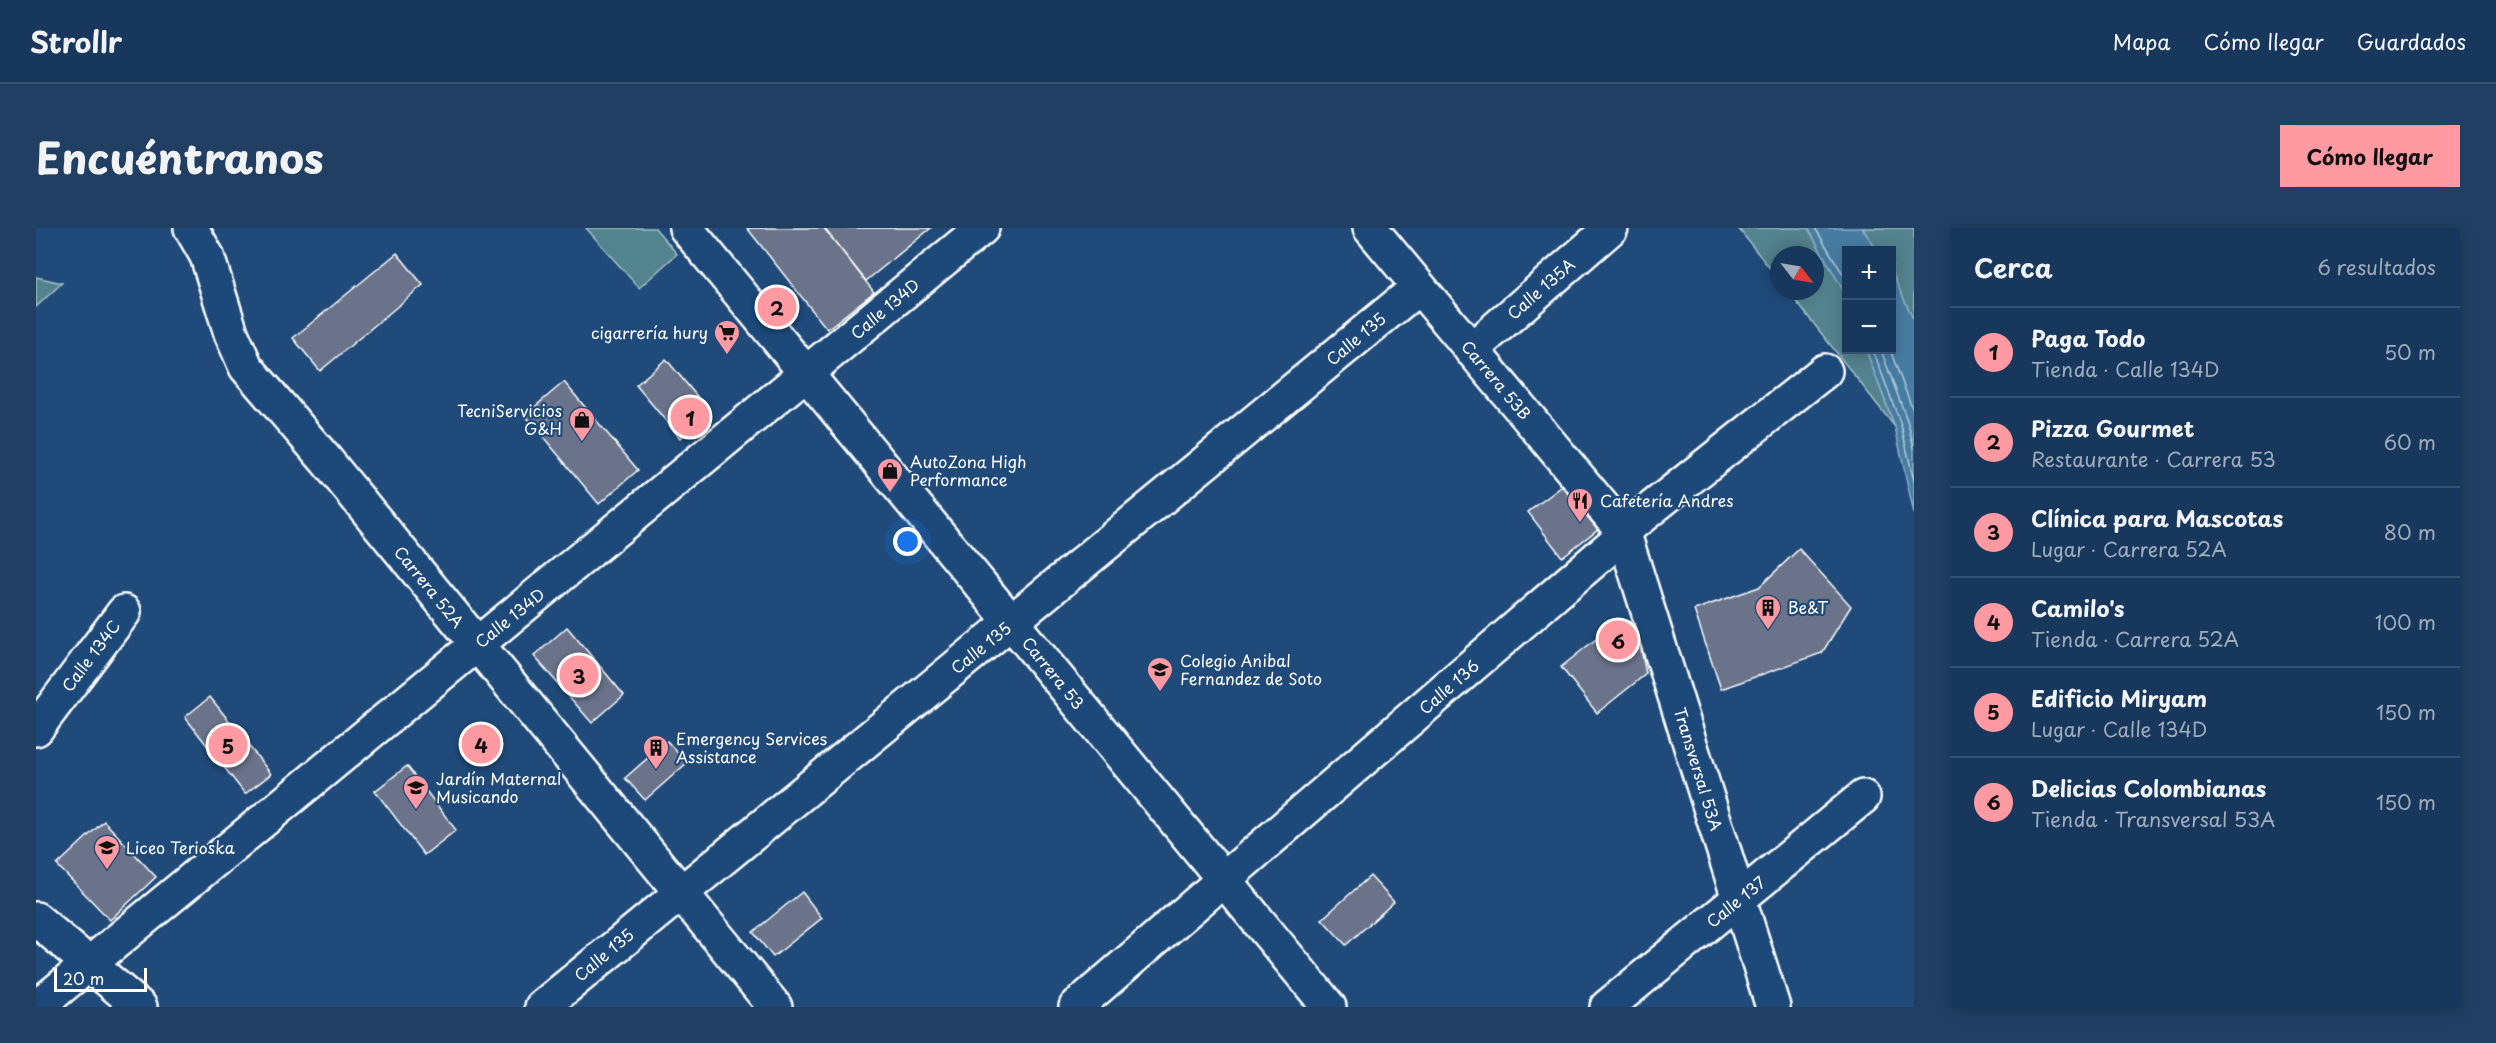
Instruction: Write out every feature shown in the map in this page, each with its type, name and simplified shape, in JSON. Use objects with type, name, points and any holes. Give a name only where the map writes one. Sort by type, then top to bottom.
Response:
[{"type":"street","name":"Carrera 52A","points":[[191,228],[207,256],[231,333],[246,367],[326,460],[775,1007]]},
{"type":"street","name":"Carrera 53","points":[[686,228],[1329,1007]]},
{"type":"street","name":"Calle 134D","points":[[37,1007],[982,228]]},
{"type":"street","name":"Carrera 53B","points":[[1370,228],[1623,531]]},
{"type":"street","name":"Calle 135A","points":[[1471,350],[1611,228]]},
{"type":"street","name":"Calle 135","points":[[542,1007],[679,892],[1012,623],[1419,287]]},
{"type":"street","name":"Calle 136","points":[[1076,1007],[1225,881],[1619,539],[1623,531],[1825,372]]},
{"type":"street","name":"Transversal 53A","points":[[1623,531],[1773,1007]]},
{"type":"street","name":"Calle 134C","points":[[36,729],[124,612]]},
{"type":"street","name":"Calle 137","points":[[1607,1007],[1863,797]]},
{"type":"street","points":[[36,919],[140,1007]]},
{"type":"green space","points":[[586,228],[655,228],[677,254],[639,288]]},
{"type":"green space","points":[[1738,228],[1808,228],[1818,246],[1770,246],[1770,269]]},
{"type":"green space","points":[[1862,228],[1914,228],[1914,321],[1896,282],[1896,246],[1874,246]]},
{"type":"green space","points":[[1824,256],[1842,288],[1842,354],[1868,354],[1895,427],[1795,300],[1824,300]]},
{"type":"green space","points":[[36,277],[62,283],[36,307]]},
{"type":"water","points":[[1808,228],[1862,228],[1874,246],[1842,246],[1842,288],[1824,256],[1824,246],[1818,246]]},
{"type":"water","points":[[1896,282],[1914,321],[1914,514],[1895,427],[1868,354],[1896,354]]},
{"type":"building","points":[[747,228],[824,228],[874,292],[827,329]]},
{"type":"building","points":[[824,228],[931,228],[866,281]]},
{"type":"building","points":[[397,253],[423,285],[320,371],[293,338]]},
{"type":"building","points":[[666,359],[710,412],[680,438],[636,385]]},
{"type":"building","name":"TecniServicios G&H","points":[[564,382],[638,470],[599,504],[525,415]]},
{"type":"building","points":[[1565,484],[1598,529],[1562,557],[1528,512]]},
{"type":"building","name":"Be&T","points":[[1799,549],[1851,606],[1822,653],[1721,689],[1694,610],[1759,587]]},
{"type":"building","points":[[1621,619],[1636,624],[1646,674],[1597,713],[1561,667]]},
{"type":"building","points":[[567,627],[624,695],[592,723],[534,656]]},
{"type":"building","points":[[210,697],[271,774],[245,794],[185,717]]},
{"type":"building","name":"Emergency Services Assistance","points":[[667,741],[687,763],[645,800],[625,778]]},
{"type":"building","name":"Jardín Maternal Musicando","points":[[407,766],[456,830],[424,855],[375,791]]},
{"type":"building","name":"Liceo Terioska","points":[[104,821],[156,877],[110,920],[57,865]]},
{"type":"building","points":[[1370,876],[1394,902],[1346,945],[1322,919]]},
{"type":"building","points":[[802,892],[822,918],[773,957],[753,932]]},
{"type":"place","name":"Pizza Gourmet","points":[[777,307]]},
{"type":"place","name":"cigarrería hury","points":[[727,356]]},
{"type":"place","name":"Paga Todo","points":[[690,417]]},
{"type":"place","name":"TecniServicios G&H","points":[[582,443]]},
{"type":"place","name":"AutoZona High Performance","points":[[890,494]]},
{"type":"place","name":"Cafetería Andres","points":[[1580,524]]},
{"type":"place","name":"Be&T","points":[[1768,631]]},
{"type":"place","name":"Delicias Colombianas","points":[[1618,640]]},
{"type":"place","name":"Clínica para Mascotas","points":[[579,675]]},
{"type":"place","name":"Colegio Anibal Fernandez de Soto","points":[[1160,693]]},
{"type":"place","name":"Camilo's","points":[[481,744]]},
{"type":"place","name":"Edificio Miryam","points":[[228,745]]},
{"type":"place","name":"Emergency Services Assistance","points":[[656,771]]},
{"type":"place","name":"Jardín Maternal Musicando","points":[[416,811]]},
{"type":"place","name":"Liceo Terioska","points":[[107,871]]}]
